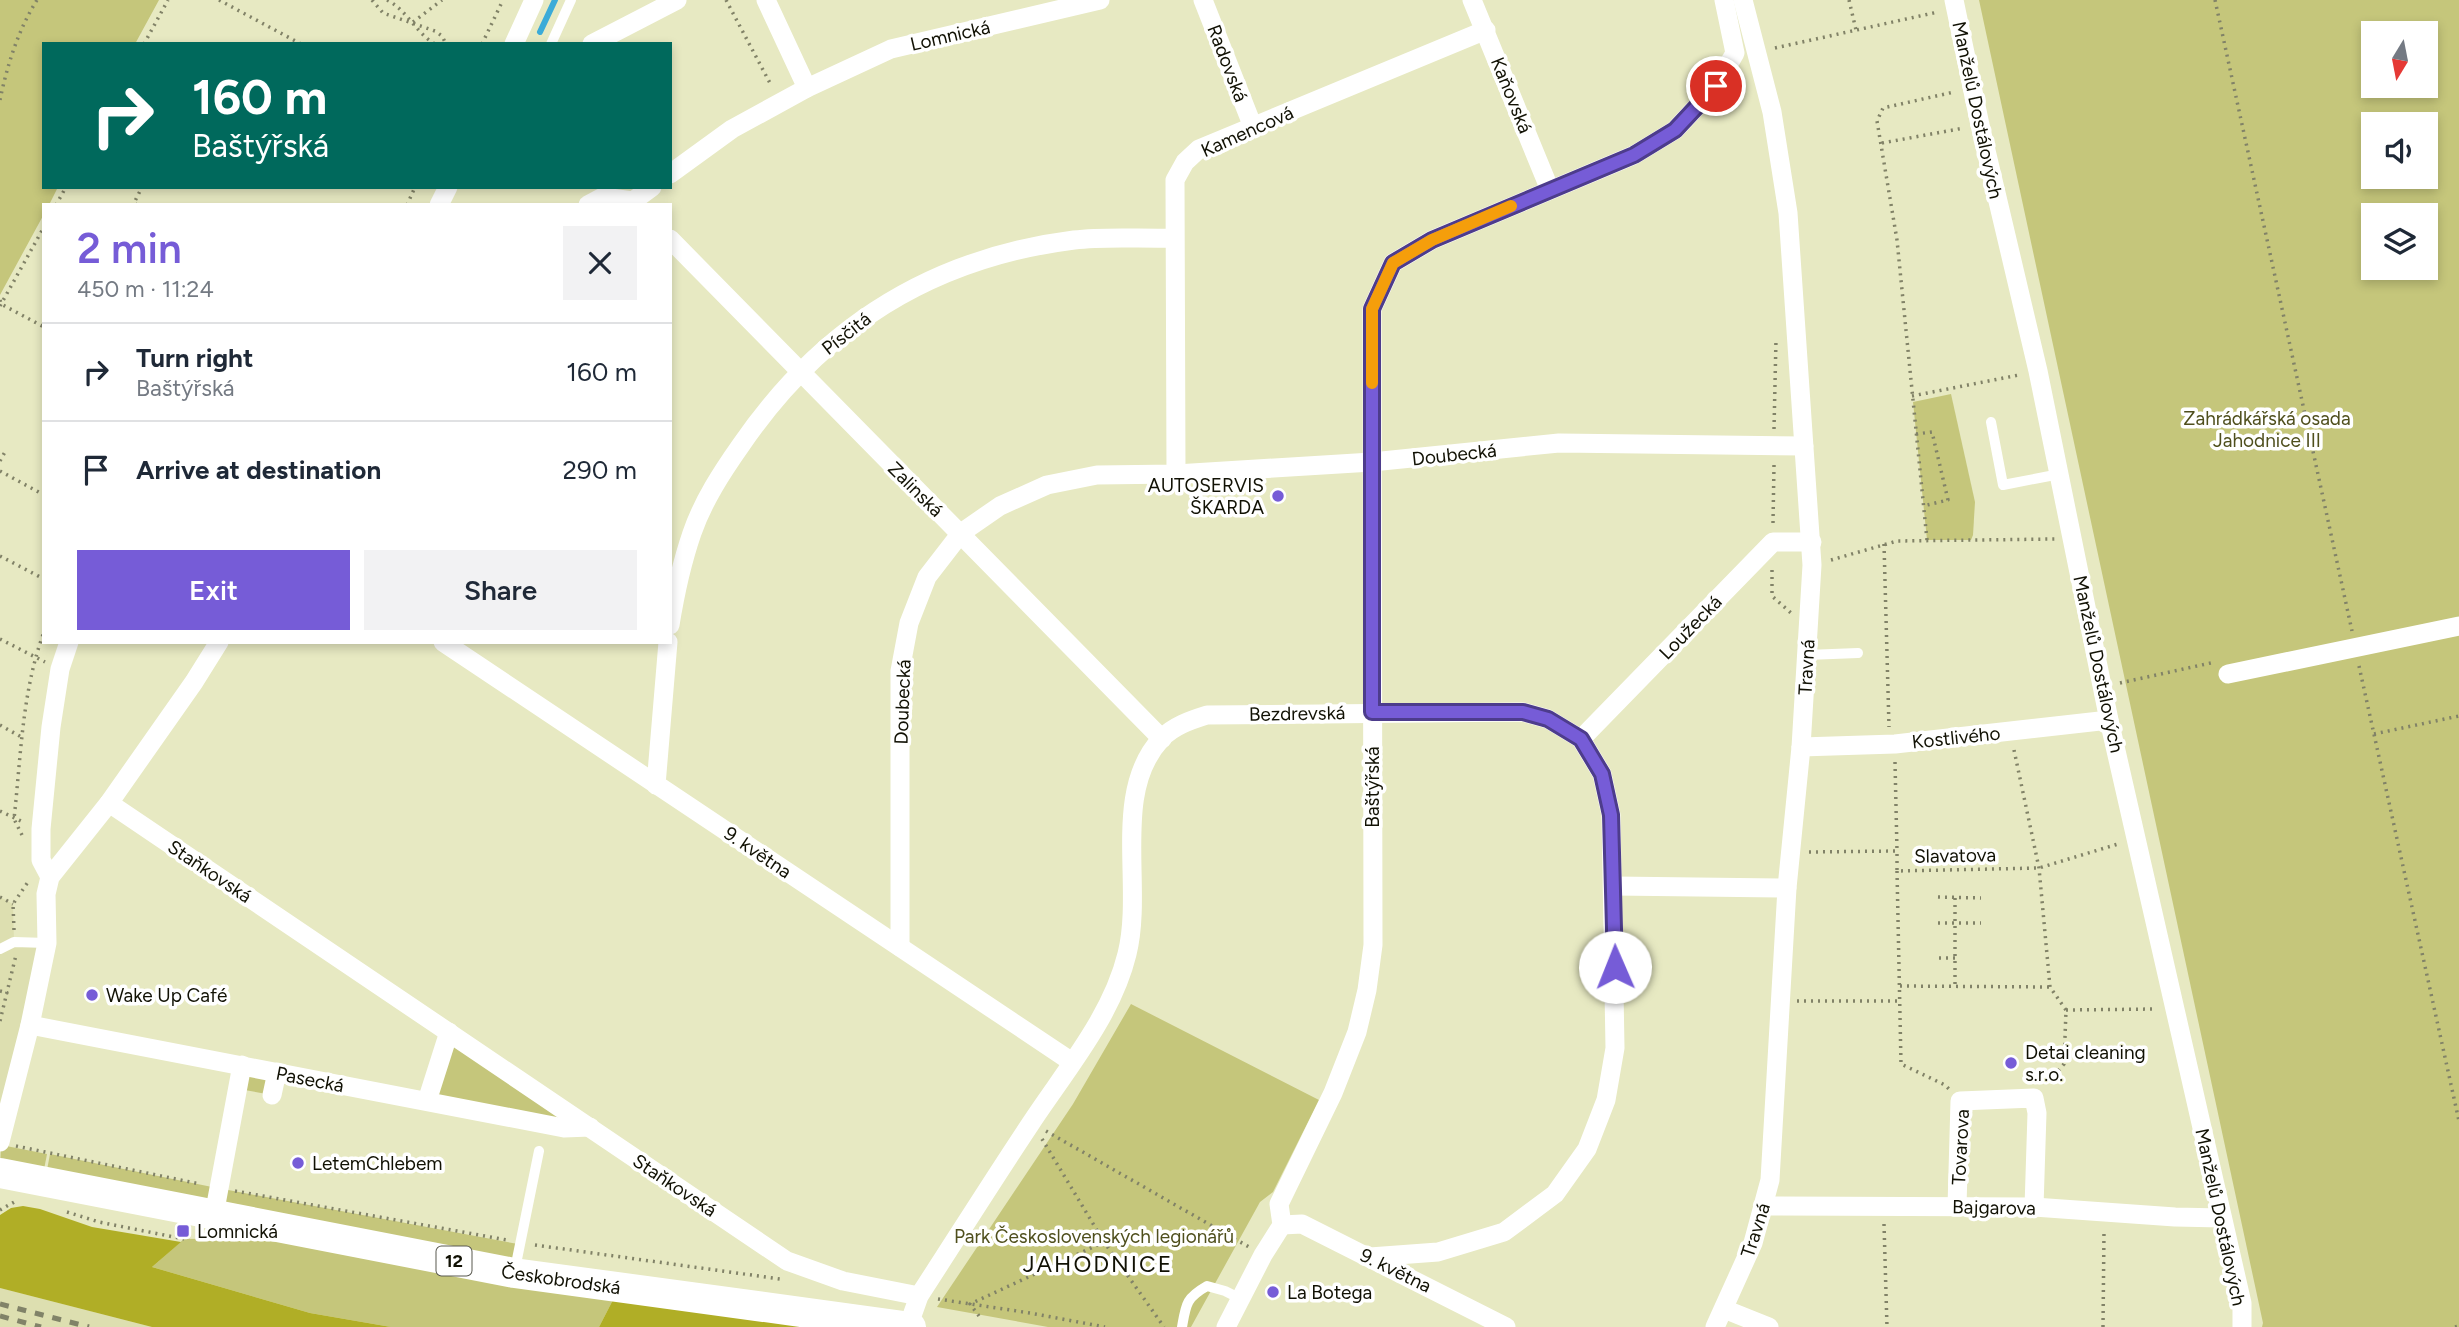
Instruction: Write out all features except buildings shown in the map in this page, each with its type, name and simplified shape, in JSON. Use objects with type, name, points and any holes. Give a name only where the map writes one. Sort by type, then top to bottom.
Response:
[{"type":"main road","name":"Českobrodská","points":[[0,1173],[217,1202],[514,1273],[909,1327]]},
{"type":"street","points":[[515,42],[534,0]]},
{"type":"street","points":[[596,42],[677,0]]},
{"type":"street","points":[[766,0],[807,88]]},
{"type":"street","name":"Lomnická","points":[[672,173],[732,129],[807,88],[891,49],[1100,0]]},
{"type":"street","name":"Radovská","points":[[1203,0],[1252,127]]},
{"type":"street","name":"Kaňovská","points":[[1472,0],[1550,190]]},
{"type":"street","name":"Baštýřská","points":[[1226,1327],[1282,1225],[1279,1204],[1333,1093],[1357,1032],[1367,990],[1373,945],[1372,309],[1393,263],[1432,240],[1634,155],[1675,130],[1716,86],[1735,53],[1724,0]]},
{"type":"street","name":"Travná","points":[[1715,1327],[1754,1243],[1770,1180],[1787,888],[1801,747],[1812,565],[1788,213],[1772,112],[1743,0]]},
{"type":"street","name":"Manželů Dostálových","points":[[1955,4],[1980,125],[2038,371],[2109,720],[2242,1303],[2242,1327]]},
{"type":"street","name":"Kamencová","points":[[1175,474],[1175,180],[1185,162],[1199,149],[1486,30]]},
{"type":"street","points":[[634,203],[650,189]]},
{"type":"street","points":[[592,203],[603,197],[629,203]]},
{"type":"street","name":"Písčitá","points":[[672,613],[692,531],[719,477],[756,423],[800,372],[831,342],[867,314],[938,275],[1003,255],[1074,240],[1174,239]]},
{"type":"street","name":"Zalinská","points":[[672,241],[1162,739]]},
{"type":"street","name":"Doubecká","points":[[900,947],[900,671],[909,623],[927,577],[961,533],[1000,506],[1047,485],[1097,475],[1175,474],[1372,462],[1559,443],[1804,446]]},
{"type":"street","name":"Loužecká","points":[[1581,739],[1773,542],[1812,542]]},
{"type":"street","points":[[2228,674],[2459,626]]},
{"type":"street","points":[[50,877],[41,860],[41,829],[51,727],[60,669],[68,644]]},
{"type":"street","points":[[6,1143],[47,943],[46,894],[50,877],[109,803],[218,644]]},
{"type":"street","name":"9. května","points":[[446,644],[1072,1062]]},
{"type":"street","points":[[656,785],[667,644]]},
{"type":"street","name":"Bezdrevská","points":[[909,1327],[919,1296],[1117,990],[1128,951],[1134,901],[1133,804],[1139,772],[1162,739],[1185,722],[1207,715],[1523,712],[1548,719],[1581,739],[1602,774],[1609,804],[1614,886],[1615,1048],[1606,1100],[1587,1149],[1555,1194],[1504,1232],[1438,1252],[1370,1257]]},
{"type":"street","name":"Kostlivého","points":[[1801,747],[1895,744],[2109,720]]},
{"type":"street","name":"Staňkovská","points":[[109,803],[787,1261],[843,1281],[919,1296]]},
{"type":"street","points":[[1614,886],[1787,888]]},
{"type":"street","name":"Pasecká","points":[[30,1025],[564,1128],[590,1128]]},
{"type":"street","points":[[427,1101],[449,1032]]},
{"type":"street","points":[[217,1202],[242,1065]]},
{"type":"street","points":[[272,1096],[276,1072]]},
{"type":"street","points":[[2034,1098],[2037,1113],[2034,1207]]},
{"type":"street","name":"Tovarova","points":[[1957,1206],[1960,1101],[2034,1098]]},
{"type":"street","name":"Bajgarova","points":[[1765,1206],[2034,1207],[2222,1218]]},
{"type":"street","name":"9. května","points":[[1282,1225],[1302,1224],[1506,1327]]},
{"type":"street","points":[[1430,1287],[1425,1274],[1438,1252]]},
{"type":"street","points":[[1724,1309],[1769,1327]]},
{"type":"lane","points":[[552,42],[571,0]]},
{"type":"lane","points":[[1991,422],[2003,485],[2060,474]]},
{"type":"lane","points":[[1807,655],[1858,653]]},
{"type":"lane","points":[[0,948],[14,942],[47,943]]},
{"type":"lane","points":[[514,1273],[539,1151]]},
{"type":"lane","points":[[1182,1327],[1186,1303],[1194,1293],[1207,1286],[1241,1299]]},
{"type":"path","points":[[0,100],[5,74],[26,17],[37,0]]},
{"type":"path","points":[[145,42],[168,0]]},
{"type":"path","points":[[219,0],[297,42]]},
{"type":"path","points":[[372,0],[383,13],[435,31],[445,42]]},
{"type":"path","points":[[387,0],[396,5],[432,42]]},
{"type":"path","points":[[412,23],[442,0]]},
{"type":"path","points":[[483,42],[503,0]]},
{"type":"path","points":[[726,0],[780,103]]},
{"type":"path","points":[[1849,0],[1856,30]]},
{"type":"path","points":[[2216,0],[2459,1121]]},
{"type":"path","points":[[1755,52],[1856,30],[1955,4]]},
{"type":"path","points":[[1927,540],[1897,240],[1877,121],[1883,108],[1972,88]]},
{"type":"path","points":[[1881,143],[1980,125]]},
{"type":"path","points":[[134,203],[141,189]]},
{"type":"path","points":[[42,230],[0,304],[42,326]]},
{"type":"path","points":[[37,239],[42,242]]},
{"type":"path","points":[[1912,396],[2038,371]]},
{"type":"path","points":[[1916,434],[1932,432],[1948,500],[1923,506]]},
{"type":"path","points":[[0,461],[6,450]]},
{"type":"path","points":[[0,471],[42,494]]},
{"type":"path","points":[[1812,565],[1897,541],[2073,539]]},
{"type":"path","points":[[1884,544],[1889,728],[1895,744],[1896,850]]},
{"type":"path","points":[[0,556],[42,578]]},
{"type":"path","points":[[26,842],[14,819],[26,697],[34,657],[42,637]]},
{"type":"path","points":[[0,639],[60,669]]},
{"type":"path","points":[[2374,734],[2459,716]]},
{"type":"path","points":[[0,726],[23,738]]},
{"type":"path","points":[[2010,731],[2039,868],[2050,987],[2066,1010],[2064,1064],[2034,1098]]},
{"type":"path","points":[[0,811],[41,829]]},
{"type":"path","name":"Slavatova","points":[[1790,853],[1896,850],[1897,871],[2039,868],[2136,838]]},
{"type":"path","points":[[1897,871],[1901,1064],[1945,1085],[1960,1101]]},
{"type":"path","points":[[0,1021],[16,960],[13,904],[28,882]]},
{"type":"path","points":[[0,897],[13,904]]},
{"type":"path","points":[[1938,897],[1981,898]]},
{"type":"path","points":[[1955,898],[1955,986]]},
{"type":"path","points":[[1938,923],[1981,922]]},
{"type":"path","points":[[1939,958],[1955,958]]},
{"type":"path","points":[[1899,986],[2050,987]]},
{"type":"path","points":[[0,991],[8,993]]},
{"type":"path","points":[[1780,1001],[1900,1001]]},
{"type":"path","points":[[2066,1010],[2175,1009]]},
{"type":"path","points":[[1031,1123],[1264,1255]]},
{"type":"path","points":[[1031,1123],[1104,1242],[1164,1327]]},
{"type":"path","points":[[6,1143],[217,1202],[790,1279]]},
{"type":"path","points":[[1884,1207],[1887,1327]]},
{"type":"path","points":[[2103,1327],[2104,1212]]},
{"type":"path","points":[[99,1222],[184,1239]]},
{"type":"path","points":[[970,1304],[1104,1242],[1230,1236]]},
{"type":"path","points":[[919,1296],[1105,1327]]},
{"type":"path","points":[[970,1304],[979,1316]]},
{"type":"shaded area","points":[[0,897],[13,904],[14,942],[47,943],[0,1113]]},
{"type":"shaded area","points":[[23,1206],[92,1227],[181,1242],[152,1267],[310,1313],[391,1327],[152,1327],[0,1288],[0,1215],[11,1208]]},
{"type":"shaded area","points":[[0,1288],[152,1327],[0,1327]]},
{"type":"shaded area","points":[[615,1296],[829,1327],[599,1327]]},
{"type":"green space","points":[[0,0],[159,0],[136,42],[42,42],[42,189],[57,189],[50,203],[42,203],[42,218],[0,295]]},
{"type":"green space","name":"Zahrádkářská osada Jahodnice III","points":[[1979,0],[2459,0],[2459,1327],[2262,1327]]},
{"type":"green space","points":[[1951,394],[1975,502],[1973,535],[1971,540],[1927,540],[1913,402]]},
{"type":"green space","name":"Park Československých legionářů","points":[[1131,1004],[1319,1100],[1273,1192],[1260,1202],[1191,1327],[1048,1327],[937,1307],[1073,1104]]},
{"type":"green space","points":[[451,1036],[581,1126],[430,1099]]},
{"type":"green space","points":[[243,1066],[276,1073],[272,1095],[239,1089]]},
{"type":"green space","points":[[1,1145],[47,1154],[42,1180],[0,1172]]},
{"type":"green space","points":[[50,1154],[217,1188],[215,1212],[45,1181]]},
{"type":"green space","points":[[223,1189],[518,1244],[512,1270],[219,1213]]},
{"type":"green space","points":[[257,1238],[615,1296],[599,1327],[391,1327],[310,1313],[152,1267],[184,1239]]},
{"type":"waterway","points":[[540,32],[555,0]]},
{"type":"railway","points":[[0,1304],[89,1327]]},
{"type":"railway","points":[[0,1316],[41,1327]]},
{"type":"slow traffic","points":[[1372,383],[1372,309],[1393,263],[1432,240],[1511,206]]},
{"type":"place","name":"AUTOSERVIS ŠKARDA","points":[[1278,496]]},
{"type":"place","name":"Wake Up Café","points":[[92,995]]},
{"type":"place","name":"Detai cleaning s.r.o.","points":[[2011,1063]]},
{"type":"place","name":"LetemChlebem","points":[[298,1163]]},
{"type":"place","name":"Lomnická","points":[[183,1231]]},
{"type":"place","name":"La Botega","points":[[1273,1292]]},
{"type":"district","name":"JAHODNICE","points":[[1098,1264]]},
{"type":"route","points":[[1615,967],[1611,815],[1602,774],[1581,739],[1548,719],[1523,712],[1372,712],[1372,309],[1393,263],[1432,240],[1634,155],[1675,130],[1716,86]]}]
